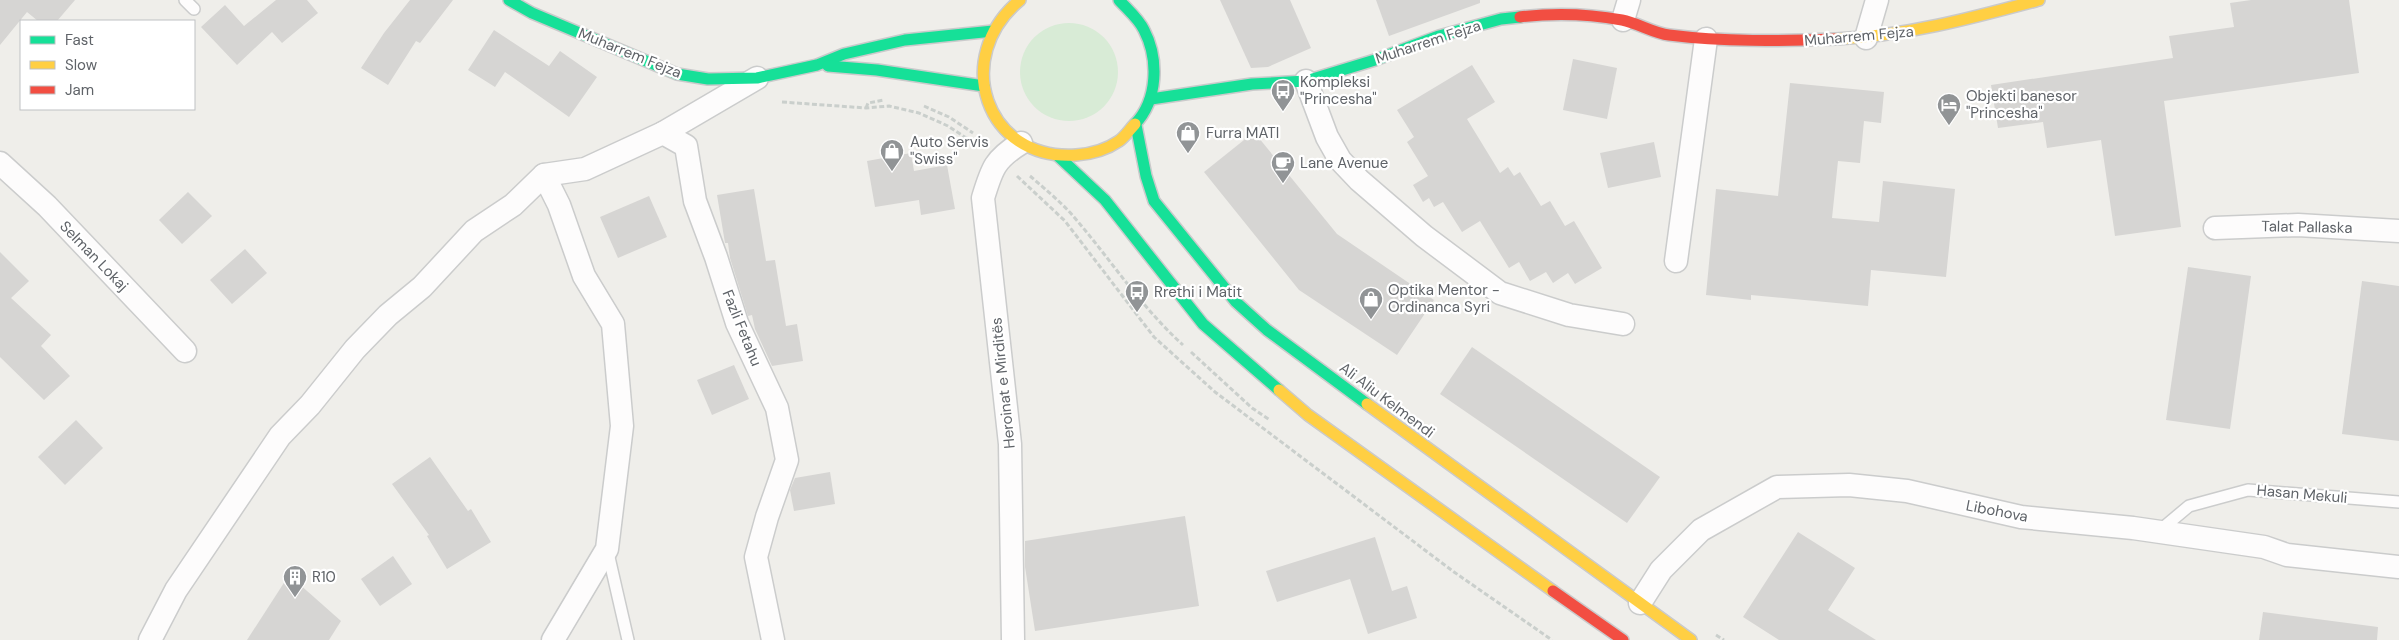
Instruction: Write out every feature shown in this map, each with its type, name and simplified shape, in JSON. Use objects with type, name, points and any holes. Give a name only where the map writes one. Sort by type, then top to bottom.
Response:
[{"type":"street","name":"Muharrem Fejza","points":[[509,0],[532,13],[677,74],[708,79],[757,78],[817,65],[844,54],[905,40],[993,31]]},
{"type":"street","points":[[1020,0],[1000,18],[993,31],[984,57],[984,86],[991,108],[999,121],[1022,143],[1035,150],[1058,156],[1074,157],[1097,152],[1118,142],[1136,125],[1151,99],[1156,68],[1152,45],[1142,24],[1119,0]]},
{"type":"street","points":[[1866,38],[1877,0]]},
{"type":"street","name":"Muharrem Fejza","points":[[1151,99],[1252,84],[1306,81],[1375,60],[1439,36],[1500,19],[1544,14],[1626,10],[1666,34],[1706,38],[1792,41],[1866,38],[1929,29],[2037,0]]},
{"type":"street","points":[[1676,261],[1706,38]]},
{"type":"street","name":"Muharrem Fejza","points":[[817,65],[877,70],[984,86]]},
{"type":"street","points":[[150,640],[176,590],[280,436],[310,405],[355,349],[388,315],[422,287],[474,231],[513,205],[544,175],[585,169],[663,133],[757,78]]},
{"type":"street","points":[[1306,81],[1327,137],[1340,160],[1359,180],[1424,236],[1500,293],[1570,315],[1623,324]]},
{"type":"street","name":"Ali Aliu Kelmendi","points":[[1136,125],[1146,176],[1154,201],[1236,302],[1267,330],[1691,640]]},
{"type":"street","name":"Fazli Fetahu","points":[[663,133],[686,146],[695,201],[716,257],[737,323],[776,408],[787,460],[767,517],[756,557],[773,640]]},
{"type":"street","name":"Heroinat e Mirditës","points":[[1012,640],[1010,444],[983,198],[989,177],[999,159],[1022,143]]},
{"type":"street","points":[[1058,156],[1105,200],[1203,324],[1308,415],[1623,640]]},
{"type":"street","name":"Selman Lokaj","points":[[0,164],[46,206],[185,351]]},
{"type":"street","points":[[544,175],[559,206],[584,276],[614,324],[622,426],[607,549],[553,640]]},
{"type":"street","name":"Talat Pallaska","points":[[2215,228],[2298,226],[2399,231]]},
{"type":"street","name":"Libohova","points":[[1640,603],[1660,570],[1701,530],[1777,487],[1849,485],[1907,491],[2021,517],[2264,547],[2287,554],[2399,567]]},
{"type":"lane","points":[[185,0],[194,9]]},
{"type":"lane","name":"Hasan Mekuli","points":[[2157,533],[2189,506],[2248,490],[2399,502]]},
{"type":"lane","points":[[607,549],[610,569],[628,640]]},
{"type":"path","points":[[779,102],[866,108],[889,106],[919,113],[948,126],[999,159],[1065,221],[1154,337],[1216,392],[1454,572],[1552,640]]},
{"type":"green space","points":[[1069,23],[1088,27],[1104,37],[1114,53],[1118,72],[1114,91],[1104,107],[1088,117],[1069,121],[1050,117],[1034,107],[1024,91],[1020,72],[1024,53],[1034,37],[1050,27]]},
{"type":"building","points":[[0,0],[75,0],[58,20],[37,20],[27,12],[0,45]]},
{"type":"building","points":[[276,0],[307,0],[318,13],[282,43],[272,32],[237,65],[201,27],[225,5],[244,26]]},
{"type":"building","points":[[410,0],[453,0],[420,43],[416,41],[388,85],[361,68],[384,33]]},
{"type":"building","points":[[1220,0],[1290,0],[1311,48],[1268,67],[1251,68]]},
{"type":"building","points":[[1376,0],[1480,0],[1480,3],[1389,36]]},
{"type":"building","points":[[2251,0],[2349,0],[2359,73],[2164,101],[2181,227],[2115,236],[2101,140],[2047,148],[2043,122],[1998,128],[1991,85],[2173,58],[2169,36],[2234,27],[2230,3]]},
{"type":"building","points":[[494,30],[549,66],[560,51],[597,77],[569,117],[505,72],[495,87],[468,70]]},
{"type":"building","points":[[1573,59],[1617,68],[1607,119],[1563,110]]},
{"type":"building","points":[[1472,65],[1495,102],[1467,119],[1500,173],[1508,167],[1514,176],[1520,172],[1541,206],[1550,201],[1565,226],[1574,221],[1602,268],[1575,284],[1568,273],[1553,283],[1546,272],[1530,281],[1519,262],[1509,268],[1480,221],[1462,232],[1443,202],[1434,207],[1429,198],[1423,202],[1413,185],[1428,176],[1407,142],[1414,137],[1397,110]]},
{"type":"building","points":[[1790,83],[1884,92],[1881,123],[1864,121],[1860,163],[1838,161],[1832,218],[1879,222],[1883,181],[1955,189],[1946,277],[1871,270],[1868,306],[1751,295],[1751,300],[1706,295],[1716,189],[1778,196]]},
{"type":"building","points":[[1254,132],[1337,234],[1434,300],[1397,355],[1299,290],[1204,172]]},
{"type":"building","points":[[1654,142],[1661,177],[1608,188],[1600,153]]},
{"type":"building","points":[[911,153],[914,171],[947,165],[955,209],[921,215],[919,200],[875,207],[867,161]]},
{"type":"building","points":[[754,189],[766,261],[775,260],[786,326],[797,324],[803,361],[772,366],[755,329],[752,315],[748,316],[730,258],[728,243],[725,243],[717,195]]},
{"type":"building","points":[[188,192],[212,216],[182,244],[159,220]]},
{"type":"building","points":[[649,196],[667,237],[618,258],[600,217]]},
{"type":"building","points":[[245,249],[267,273],[232,304],[210,280]]},
{"type":"building","points":[[0,252],[29,281],[11,298],[51,335],[41,346],[70,376],[44,400],[0,357]]},
{"type":"building","points":[[2188,267],[2251,276],[2230,429],[2166,420]]},
{"type":"building","points":[[2362,281],[2399,286],[2399,441],[2342,434]]},
{"type":"building","points":[[1472,347],[1660,477],[1627,523],[1440,394]]},
{"type":"building","points":[[734,365],[749,399],[712,415],[697,380]]},
{"type":"building","points":[[76,420],[103,448],[65,485],[38,457]]},
{"type":"building","points":[[430,457],[468,511],[471,509],[491,542],[447,569],[427,536],[429,535],[392,484]]},
{"type":"building","points":[[830,472],[835,504],[794,511],[790,490],[795,478]]},
{"type":"building","points":[[1185,516],[1199,606],[1035,631],[1025,567],[1025,541]]},
{"type":"building","points":[[1798,532],[1855,568],[1828,610],[1876,640],[1779,640],[1743,617]]},
{"type":"building","points":[[1375,537],[1392,591],[1407,586],[1417,618],[1368,634],[1350,579],[1277,602],[1266,571]]},
{"type":"building","points":[[393,556],[412,584],[380,606],[361,579]]},
{"type":"building","name":"R10","points":[[289,575],[341,621],[329,640],[247,640]]},
{"type":"building","points":[[2263,612],[2378,627],[2377,640],[2259,640]]},
{"type":"traffic: fast","points":[[509,0],[532,13],[677,74],[708,79],[757,78],[817,65],[844,54],[905,40],[993,31]]},
{"type":"traffic: fast","points":[[1119,0],[1142,26],[1149,41],[1154,66],[1152,91],[1143,114],[1135,124]]},
{"type":"traffic: fast","points":[[1151,99],[1252,84],[1306,81],[1375,60],[1439,36],[1501,19],[1520,17]]},
{"type":"traffic: fast","points":[[828,66],[877,70],[984,86]]},
{"type":"traffic: fast","points":[[1136,125],[1146,176],[1154,201],[1236,302],[1267,330],[1367,404]]},
{"type":"traffic: fast","points":[[1058,156],[1105,200],[1203,324],[1279,390]]},
{"type":"traffic: slow","points":[[1020,0],[999,23],[987,49],[983,76],[988,101],[1000,124],[1019,141],[1045,152],[1076,155],[1093,153],[1109,147],[1121,139],[1135,124]]},
{"type":"traffic: slow","points":[[1836,39],[1913,30],[2039,0]]},
{"type":"traffic: slow","points":[[1279,390],[1308,415],[1553,591]]},
{"type":"traffic: slow","points":[[1367,404],[1691,640]]},
{"type":"traffic: jam","points":[[1520,17],[1558,15],[1597,16],[1628,21],[1663,34],[1711,39],[1836,39]]},
{"type":"traffic: jam","points":[[1553,591],[1623,640]]},
{"type":"place","name":"Kompleksi \"Princesha\"","points":[[1283,112]]},
{"type":"place","name":"Objekti banesor \"Princesha\"","points":[[1949,126]]},
{"type":"place","name":"Furra MATI","points":[[1188,154]]},
{"type":"place","name":"Auto Servis \"Swiss\"","points":[[892,172]]},
{"type":"place","name":"Lane Avenue","points":[[1283,184]]},
{"type":"place","name":"Rrethi i Matit","points":[[1137,313]]},
{"type":"place","name":"Optika Mentor - Ordinanca Syri","points":[[1371,320]]},
{"type":"place","name":"R10","points":[[295,598]]}]
